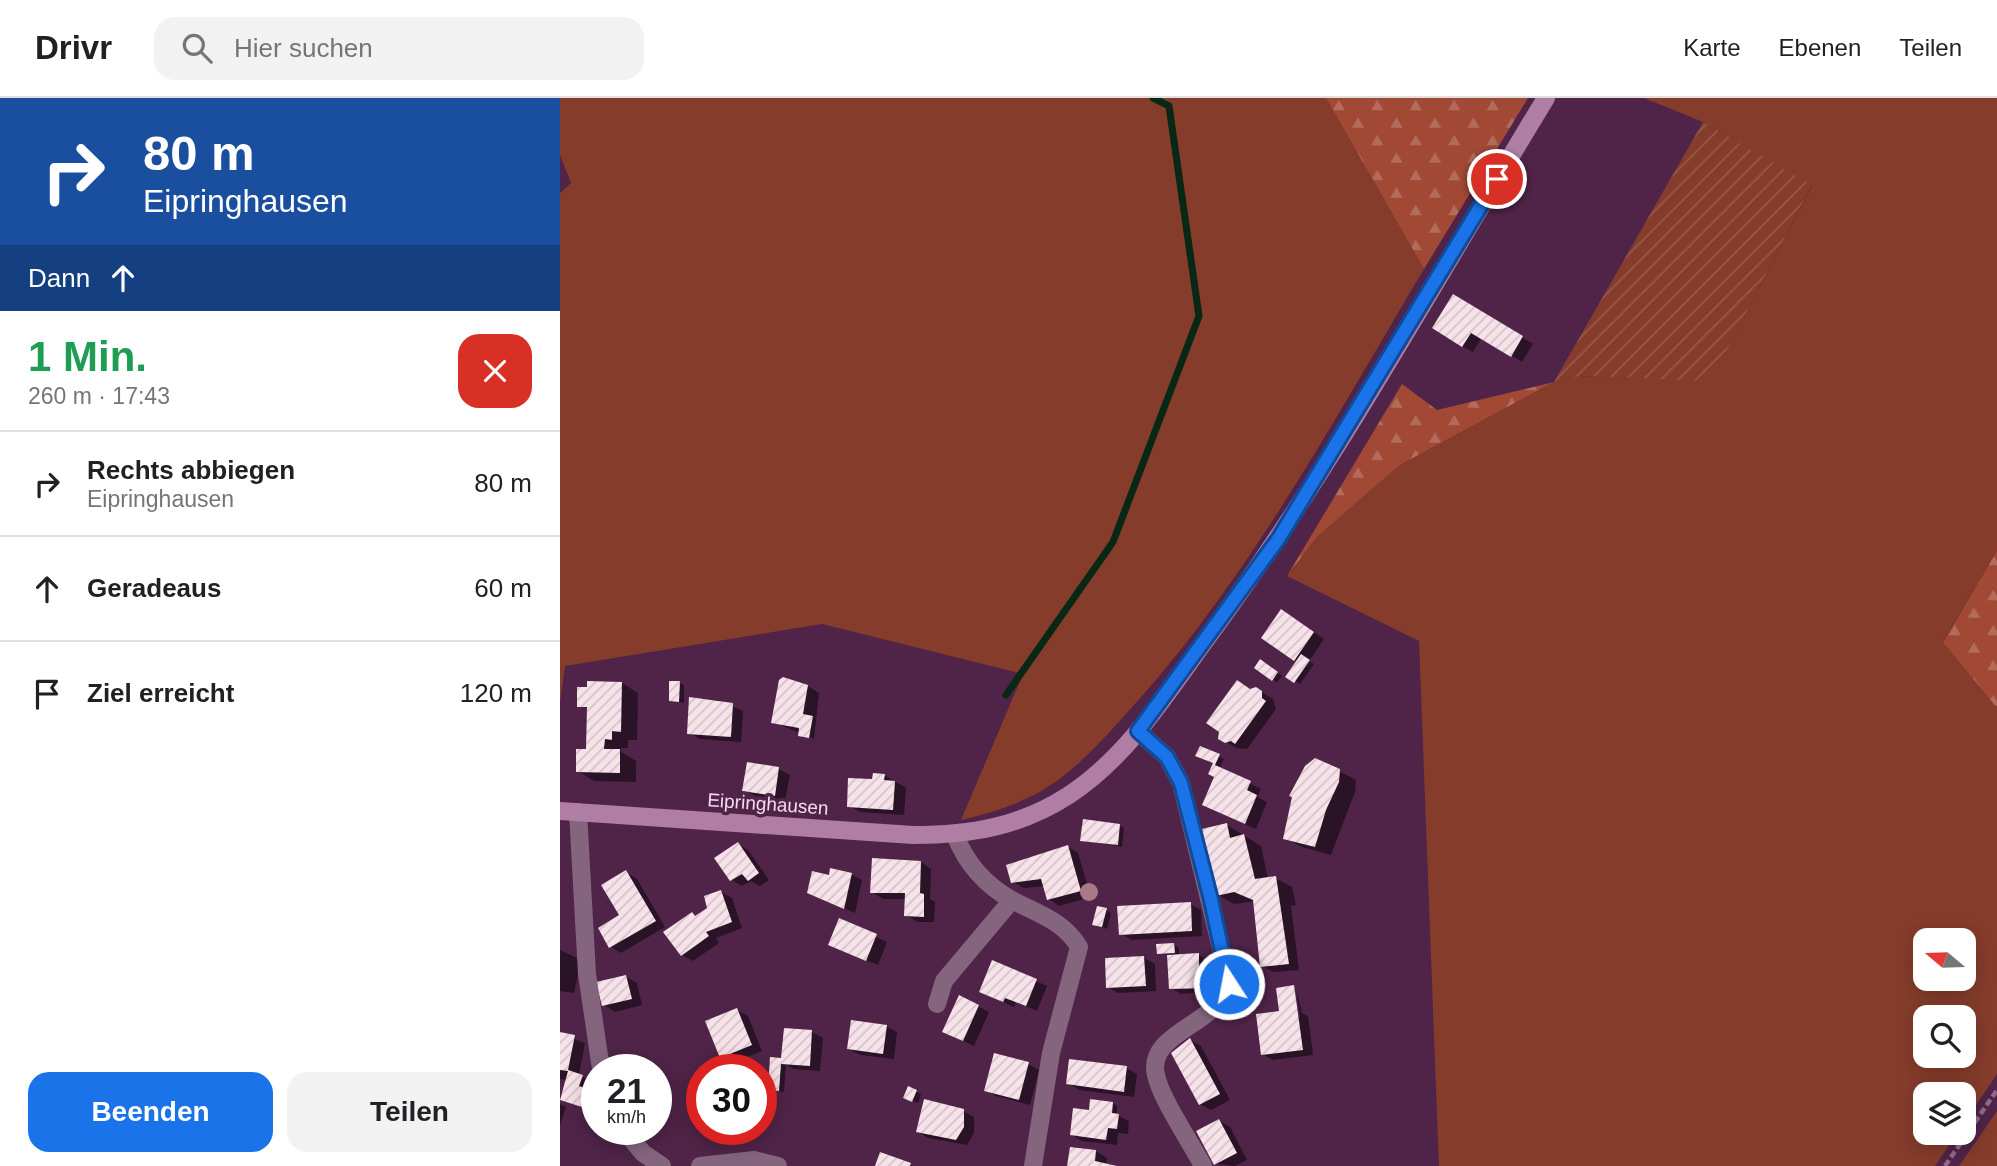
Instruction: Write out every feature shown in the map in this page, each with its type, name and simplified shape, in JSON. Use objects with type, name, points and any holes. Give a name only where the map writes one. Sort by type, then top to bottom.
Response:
[{"type":"main road","name":"Eipringhausen","points":[[560,811],[913,835],[956,835],[1012,823],[1055,803],[1105,766],[1138,731],[1261,564],[1546,98]]},
{"type":"street","points":[[1138,731],[1167,757],[1181,783],[1228,977],[1226,993],[1220,1003],[1165,1044],[1155,1060],[1157,1080],[1202,1166]]},
{"type":"street","points":[[578,812],[587,974],[599,1054]]},
{"type":"street","points":[[956,835],[963,855],[976,872],[1012,900],[1070,931],[1079,947],[1051,1053],[1032,1166]]},
{"type":"street","points":[[937,1004],[944,981],[1012,900]]},
{"type":"street","points":[[636,1145],[662,1166]]},
{"type":"street","points":[[700,1166],[754,1160],[778,1166]]},
{"type":"path","points":[[1945,1166],[1997,1090]]},
{"type":"shaded area","points":[[560,98],[1326,98],[1424,269],[1290,494],[1254,549],[1176,655],[1134,705],[1101,742],[1064,776],[1018,802],[961,820],[1023,674],[822,624],[565,666],[560,703],[560,193],[571,183],[560,155]]},
{"type":"shaded area","points":[[1644,98],[1997,98],[1997,551],[1943,641],[1997,708],[1997,1074],[1976,1105],[1976,1082],[1913,1082],[1913,1145],[1949,1145],[1935,1166],[1439,1166],[1419,641],[1287,576],[1317,537],[1400,465],[1554,382],[1579,376],[1711,380],[1812,186],[1703,122]]},
{"type":"shaded area","points":[[1703,122],[1812,185],[1711,381],[1580,376],[1554,382]]},
{"type":"shaded area","points":[[1997,1111],[1997,1166],[1959,1166]]},
{"type":"green space","points":[[1326,98],[1528,98],[1424,269]]},
{"type":"green space","points":[[1554,382],[1400,465],[1317,537],[1287,576],[1402,384],[1437,410]]},
{"type":"green space","points":[[1997,551],[1997,708],[1943,642]]},
{"type":"building","points":[[1453,294],[1523,336],[1511,357],[1471,333],[1462,347],[1432,328]]},
{"type":"building","points":[[1281,609],[1314,632],[1294,661],[1261,638]]},
{"type":"building","points":[[1301,654],[1310,660],[1294,683],[1285,677]]},
{"type":"building","points":[[1260,659],[1278,672],[1272,681],[1254,668]]},
{"type":"building","points":[[783,677],[808,685],[803,714],[813,716],[809,738],[798,736],[799,728],[771,723],[779,680]]},
{"type":"building","points":[[1237,680],[1250,689],[1256,687],[1262,691],[1262,698],[1266,701],[1235,744],[1231,741],[1225,743],[1218,739],[1219,732],[1206,723]]},
{"type":"building","points":[[587,681],[622,682],[621,732],[612,731],[612,740],[605,739],[604,749],[620,749],[620,773],[576,772],[576,749],[586,749],[587,707],[577,707],[577,687],[587,687]]},
{"type":"building","points":[[669,681],[680,681],[679,702],[669,701]]},
{"type":"building","points":[[689,697],[733,703],[731,737],[687,734]]},
{"type":"building","points":[[1200,746],[1220,754],[1215,765],[1251,781],[1247,790],[1257,795],[1245,824],[1202,805],[1214,777],[1208,774],[1213,763],[1195,756]]},
{"type":"building","points":[[1315,758],[1340,769],[1339,782],[1326,810],[1315,847],[1283,839],[1292,797],[1289,796],[1305,766]]},
{"type":"building","points":[[747,762],[779,767],[775,796],[742,791]]},
{"type":"building","points":[[873,773],[885,774],[884,780],[895,781],[893,810],[847,807],[848,778],[872,779]]},
{"type":"building","points":[[1083,819],[1120,824],[1118,845],[1080,841]]},
{"type":"building","points":[[1227,823],[1230,838],[1244,834],[1255,879],[1276,876],[1289,964],[1260,967],[1253,900],[1234,892],[1216,896],[1202,829]]},
{"type":"building","points":[[738,842],[759,873],[748,881],[742,874],[730,881],[714,858]]},
{"type":"building","points":[[1068,845],[1081,891],[1047,900],[1041,879],[1011,883],[1006,865]]},
{"type":"building","points":[[872,858],[921,861],[920,893],[924,894],[924,917],[904,916],[905,893],[870,893]]},
{"type":"building","points":[[830,868],[852,873],[844,909],[807,893],[812,871],[829,875]]},
{"type":"building","points":[[626,870],[656,921],[609,948],[598,928],[619,915],[601,885]]},
{"type":"building","points":[[721,890],[732,922],[706,932],[709,936],[681,956],[663,932],[692,912],[695,916],[707,908],[704,896]]},
{"type":"building","points":[[1191,902],[1192,931],[1119,935],[1117,906]]},
{"type":"building","points":[[1097,906],[1107,908],[1102,927],[1092,925]]},
{"type":"building","points":[[839,918],[877,934],[866,961],[828,945]]},
{"type":"building","points":[[1174,943],[1175,953],[1157,954],[1156,944]]},
{"type":"building","points":[[1199,953],[1199,969],[1210,968],[1211,988],[1169,989],[1167,955]]},
{"type":"building","points":[[1144,956],[1146,986],[1106,988],[1105,958]]},
{"type":"building","points":[[992,960],[1037,979],[1026,1006],[1005,998],[1003,1002],[979,992]]},
{"type":"building","points":[[626,975],[632,999],[602,1006],[596,982]]},
{"type":"building","points":[[1294,985],[1303,1050],[1261,1055],[1256,1014],[1279,1011],[1276,988]]},
{"type":"building","points":[[959,995],[979,1005],[963,1041],[942,1032]]},
{"type":"building","points":[[737,1008],[752,1045],[730,1054],[718,1054],[705,1021]]},
{"type":"building","points":[[851,1020],[887,1025],[883,1054],[847,1049]]},
{"type":"building","points":[[784,1028],[812,1030],[810,1066],[781,1064],[777,1091],[777,1058],[781,1058]]},
{"type":"building","points":[[560,1032],[575,1035],[568,1070],[581,1074],[581,1107],[560,1100],[568,1071],[560,1070]]},
{"type":"building","points":[[1190,1038],[1220,1094],[1199,1105],[1171,1053]]},
{"type":"building","points":[[994,1053],[1029,1062],[1019,1100],[984,1091]]},
{"type":"building","points":[[1069,1059],[1127,1066],[1124,1092],[1066,1084]]},
{"type":"building","points":[[908,1086],[917,1090],[912,1102],[903,1098]]},
{"type":"building","points":[[924,1099],[964,1109],[964,1127],[956,1140],[916,1132]]},
{"type":"building","points":[[1090,1099],[1113,1102],[1112,1113],[1119,1114],[1117,1129],[1108,1128],[1106,1140],[1070,1135],[1073,1108],[1089,1110]]},
{"type":"building","points":[[1219,1119],[1237,1153],[1214,1165],[1196,1131]]},
{"type":"building","points":[[1070,1147],[1096,1150],[1095,1161],[1117,1166],[1067,1166]]},
{"type":"building","points":[[880,1152],[911,1163],[910,1166],[875,1166]]},
{"type":"waterway","points":[[1006,695],[1113,542],[1199,316],[1169,106],[1153,98]]},
{"type":"route","points":[[1229,984],[1181,783],[1167,757],[1138,731],[1279,538],[1497,179]]}]
